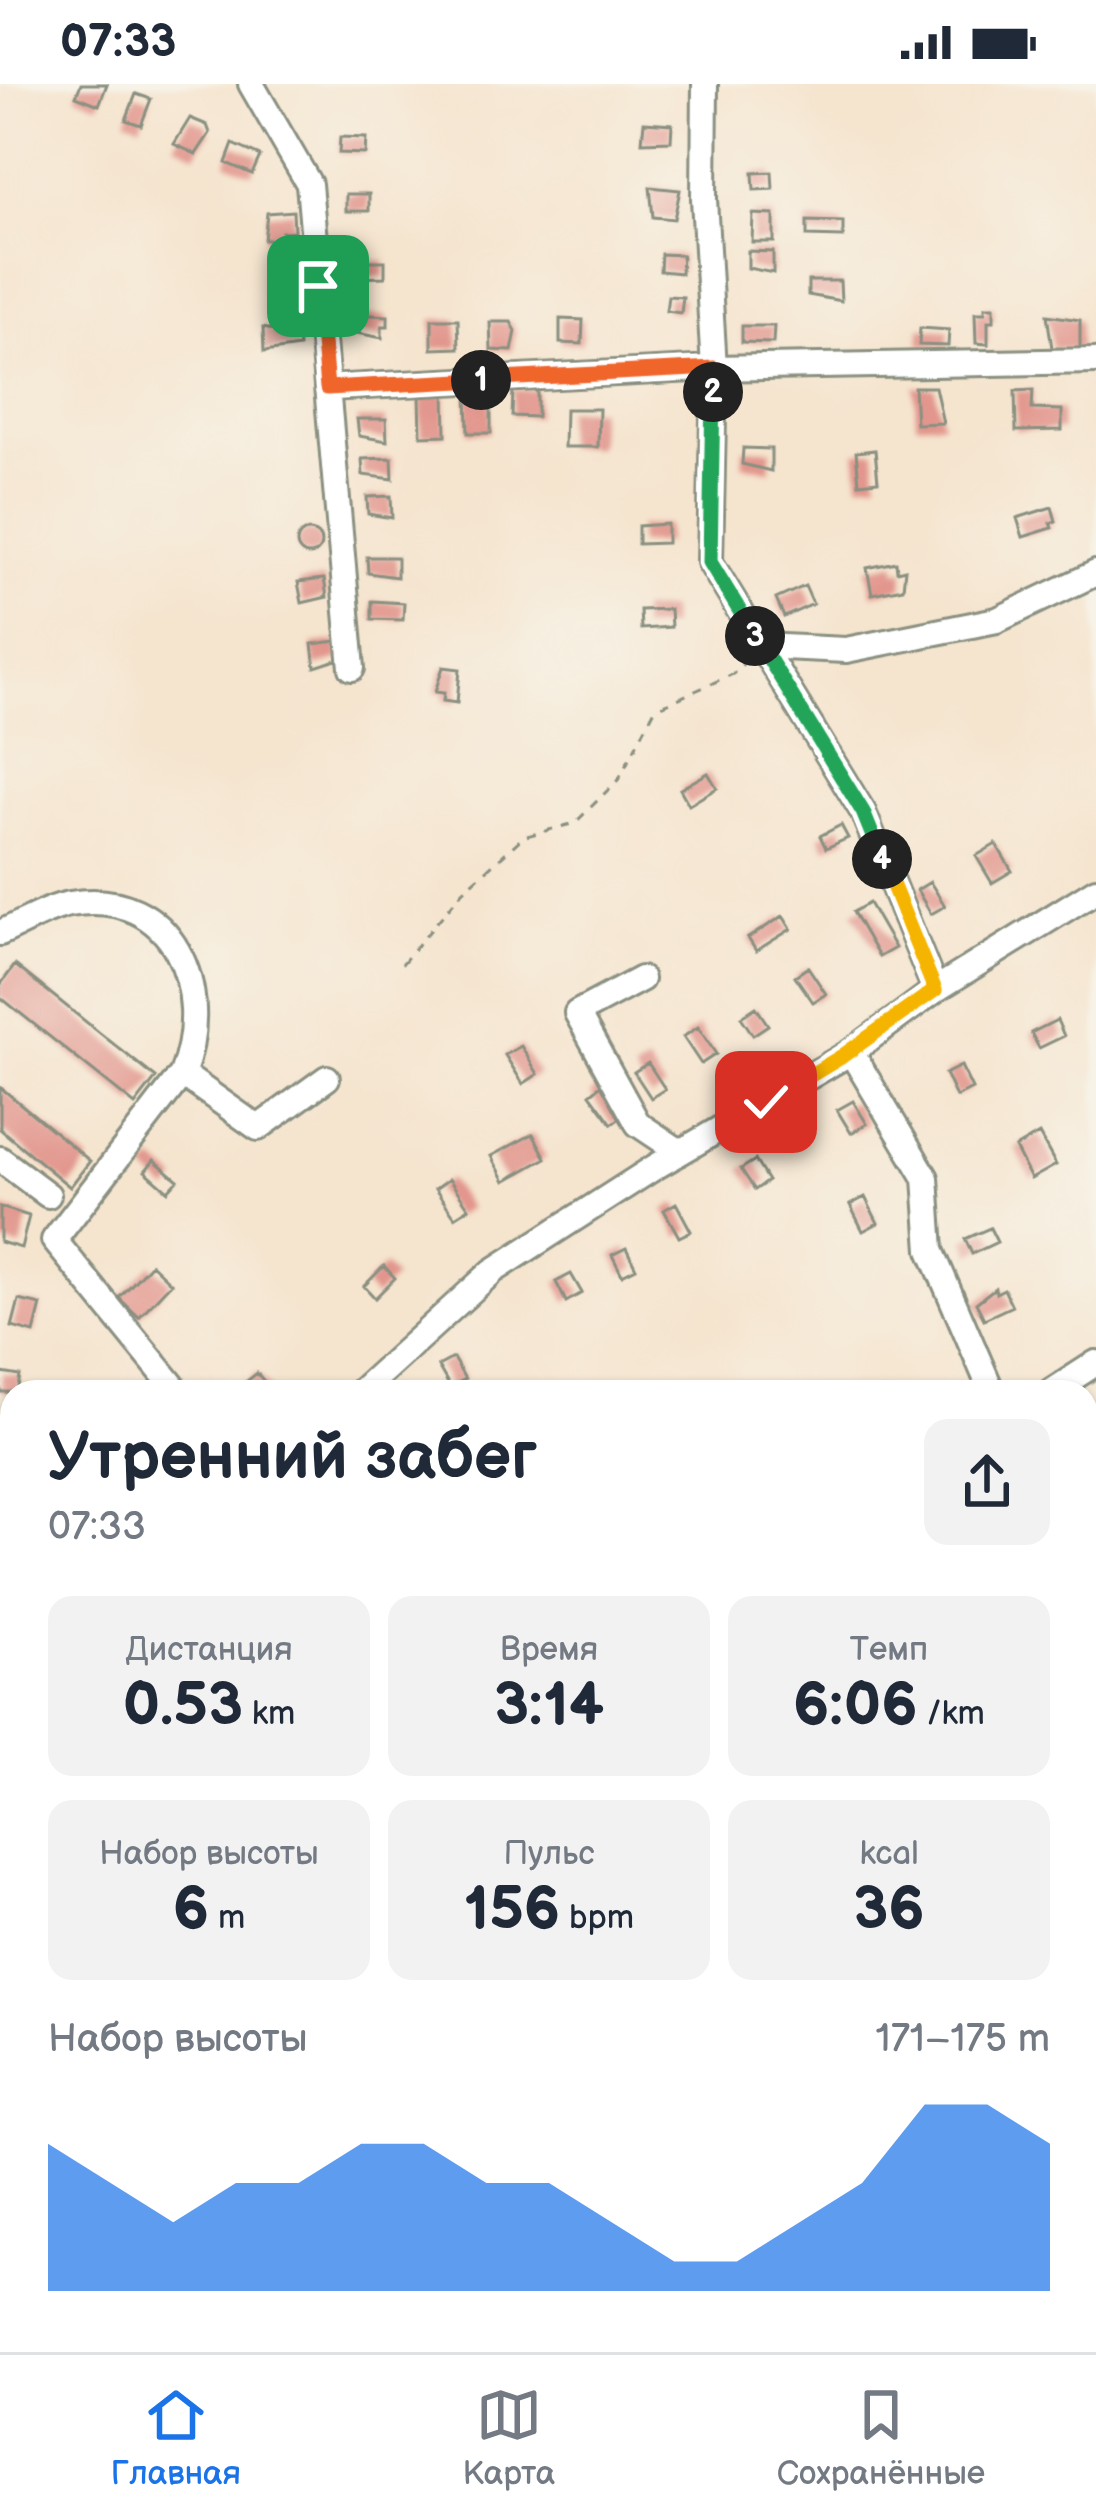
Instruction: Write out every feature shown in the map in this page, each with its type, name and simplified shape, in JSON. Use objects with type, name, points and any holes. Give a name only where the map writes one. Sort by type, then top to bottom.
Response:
[{"type":"street","points":[[251,84],[309,184],[352,668]]},
{"type":"street","points":[[704,84],[704,199],[714,368],[710,562],[863,812],[935,990]]},
{"type":"street","points":[[327,388],[714,368],[1096,361]]},
{"type":"street","points":[[761,646],[846,650],[997,620],[1096,573]]},
{"type":"street","points":[[373,1380],[493,1271],[680,1152],[851,1052],[935,990],[1096,890]]},
{"type":"street","points":[[0,933],[70,904],[131,907],[174,938],[192,990],[194,1042],[182,1073],[54,1240],[168,1380]]},
{"type":"street","points":[[641,979],[577,1013],[638,1124],[680,1152]]},
{"type":"street","points":[[851,1052],[926,1178],[931,1250],[987,1380]]},
{"type":"street","points":[[182,1073],[258,1128],[327,1078]]},
{"type":"street","points":[[0,1160],[48,1196]]},
{"type":"street","points":[[1070,1380],[1096,1363]]},
{"type":"path","points":[[402,964],[463,891],[523,837],[575,823],[619,779],[655,709],[733,674],[761,646]]},
{"type":"building","points":[[81,84],[107,84],[99,105],[76,96]]},
{"type":"building","points":[[136,94],[151,99],[141,125],[126,120]]},
{"type":"building","points":[[190,118],[207,125],[210,133],[196,154],[174,144]]},
{"type":"building","points":[[644,122],[672,124],[671,141],[642,142]]},
{"type":"building","points":[[340,137],[366,138],[365,154],[339,153]]},
{"type":"building","points":[[233,144],[260,156],[252,174],[226,163]]},
{"type":"building","points":[[772,172],[773,189],[754,190],[753,173]]},
{"type":"building","points":[[650,187],[680,190],[674,219],[653,217]]},
{"type":"building","points":[[346,194],[369,194],[369,211],[346,211]]},
{"type":"building","points":[[293,211],[294,231],[282,232],[283,239],[264,240],[267,213]]},
{"type":"building","points":[[753,214],[774,215],[774,242],[752,242]]},
{"type":"building","points":[[807,221],[843,222],[843,237],[807,236]]},
{"type":"building","points":[[748,251],[773,252],[773,273],[748,268]]},
{"type":"building","points":[[661,254],[682,255],[681,273],[660,271]]},
{"type":"building","points":[[352,261],[385,261],[385,277],[352,278]]},
{"type":"building","points":[[297,273],[298,294],[271,296],[270,275]]},
{"type":"building","points":[[808,281],[840,281],[841,301],[808,295]]},
{"type":"building","points":[[668,296],[683,297],[681,313],[666,311]]},
{"type":"building","points":[[985,307],[994,307],[994,321],[988,321],[988,344],[976,343],[975,313],[985,313]]},
{"type":"building","points":[[351,314],[388,316],[382,338],[351,332]]},
{"type":"building","points":[[1047,315],[1080,320],[1080,349],[1052,348]]},
{"type":"building","points":[[432,319],[458,319],[459,348],[432,349]]},
{"type":"building","points":[[560,319],[583,320],[582,344],[560,343]]},
{"type":"building","points":[[490,322],[511,322],[516,331],[512,351],[491,350]]},
{"type":"building","points":[[742,326],[774,326],[773,343],[742,342]]},
{"type":"building","points":[[263,328],[298,335],[299,347],[264,352]]},
{"type":"building","points":[[920,328],[949,330],[948,346],[919,345]]},
{"type":"building","points":[[914,387],[935,387],[943,423],[916,424]]},
{"type":"building","points":[[513,390],[537,390],[537,417],[512,416]]},
{"type":"building","points":[[1033,390],[1032,409],[1062,410],[1062,430],[1016,431],[1015,391]]},
{"type":"building","points":[[467,392],[491,392],[491,433],[468,433]]},
{"type":"building","points":[[420,394],[445,394],[446,435],[421,436]]},
{"type":"building","points":[[565,409],[599,409],[598,447],[564,447]]},
{"type":"building","points":[[357,419],[386,419],[387,441],[359,436]]},
{"type":"building","points":[[743,448],[771,449],[771,471],[742,464]]},
{"type":"building","points":[[875,450],[878,481],[859,483],[856,452]]},
{"type":"building","points":[[392,458],[393,479],[363,475],[362,459]]},
{"type":"building","points":[[391,496],[392,518],[368,514],[367,497]]},
{"type":"building","points":[[1052,507],[1056,521],[1050,523],[1052,528],[1023,537],[1017,518]]},
{"type":"building","points":[[667,524],[667,543],[638,544],[638,526]]},
{"type":"building","points":[[309,531],[318,534],[318,552],[309,555],[300,552],[297,543],[300,534]]},
{"type":"building","points":[[367,557],[397,557],[397,577],[368,573]]},
{"type":"building","points":[[896,562],[897,571],[905,569],[903,588],[872,594],[867,568]]},
{"type":"building","points":[[324,579],[327,597],[302,603],[298,582]]},
{"type":"building","points":[[805,586],[813,604],[784,617],[776,599]]},
{"type":"building","points":[[372,601],[404,603],[403,620],[372,619]]},
{"type":"building","points":[[670,609],[671,627],[641,629],[640,610]]},
{"type":"building","points":[[338,641],[340,659],[315,667],[312,644]]},
{"type":"building","points":[[443,667],[460,669],[457,703],[443,701],[444,693],[435,692]]},
{"type":"building","points":[[708,773],[717,788],[689,805],[680,789]]},
{"type":"building","points":[[841,825],[848,838],[826,848],[820,836]]},
{"type":"building","points":[[996,844],[1012,871],[992,883],[976,856]]},
{"type":"building","points":[[930,882],[945,906],[931,914],[917,890]]},
{"type":"building","points":[[869,903],[895,948],[879,957],[853,912]]},
{"type":"building","points":[[783,916],[791,929],[756,951],[748,938]]},
{"type":"building","points":[[15,965],[156,1078],[135,1105],[0,997],[0,985]]},
{"type":"building","points":[[808,967],[826,994],[813,1002],[795,976]]},
{"type":"building","points":[[756,1007],[768,1025],[753,1035],[741,1017]]},
{"type":"building","points":[[1057,1020],[1064,1036],[1039,1048],[1031,1033]]},
{"type":"building","points":[[698,1027],[716,1054],[701,1064],[683,1037]]},
{"type":"building","points":[[521,1046],[538,1074],[523,1084],[505,1055]]},
{"type":"building","points":[[648,1063],[665,1089],[651,1098],[634,1072]]},
{"type":"building","points":[[961,1066],[972,1089],[956,1097],[945,1074]]},
{"type":"building","points":[[601,1085],[624,1115],[612,1124],[590,1094]]},
{"type":"building","points":[[0,1087],[90,1161],[70,1187],[0,1129]]},
{"type":"building","points":[[853,1101],[867,1124],[851,1133],[837,1110]]},
{"type":"building","points":[[533,1134],[546,1158],[505,1181],[491,1156]]},
{"type":"building","points":[[1039,1134],[1056,1165],[1031,1179],[1015,1148]]},
{"type":"building","points":[[154,1160],[178,1180],[168,1191],[145,1171]]},
{"type":"building","points":[[755,1160],[768,1181],[755,1190],[741,1169]]},
{"type":"building","points":[[449,1179],[469,1208],[455,1217],[435,1189]]},
{"type":"building","points":[[865,1197],[878,1223],[863,1231],[850,1205]]},
{"type":"building","points":[[676,1203],[691,1231],[679,1237],[664,1210]]},
{"type":"building","points":[[0,1207],[29,1216],[21,1248],[0,1242]]},
{"type":"building","points":[[990,1228],[997,1242],[972,1254],[965,1239]]},
{"type":"building","points":[[626,1248],[636,1268],[622,1275],[612,1255]]},
{"type":"building","points":[[151,1264],[171,1283],[139,1317],[119,1298]]},
{"type":"building","points":[[384,1266],[395,1278],[375,1298],[364,1286]]},
{"type":"building","points":[[571,1274],[582,1293],[566,1302],[556,1282]]},
{"type":"building","points":[[995,1288],[996,1293],[1004,1289],[1012,1306],[984,1319],[976,1303]]},
{"type":"building","points":[[19,1300],[41,1305],[34,1333],[12,1327]]},
{"type":"building","points":[[453,1358],[465,1379],[446,1380],[438,1366]]},
{"type":"building","points":[[2,1373],[20,1376],[19,1380],[1,1380]]},
{"type":"route","points":[[318,286],[327,388],[714,368],[710,562],[863,812],[935,990],[851,1052],[766,1102]]}]
